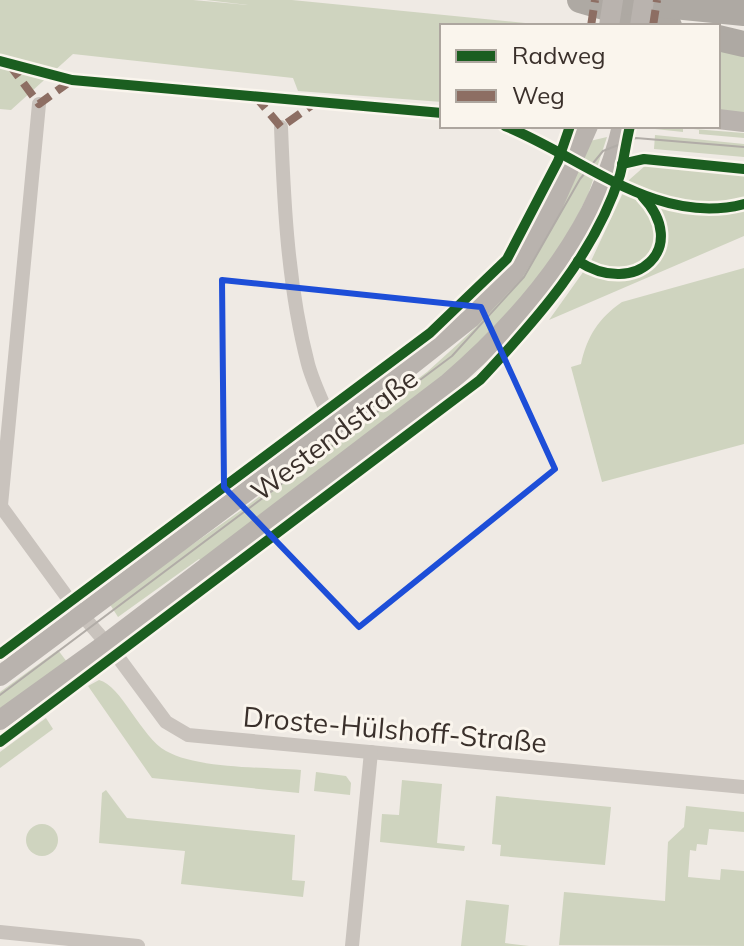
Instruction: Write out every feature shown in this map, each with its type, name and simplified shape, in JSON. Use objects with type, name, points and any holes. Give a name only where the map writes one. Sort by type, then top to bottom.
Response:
[{"type":"highway","points":[[580,0],[662,24]]},
{"type":"highway","points":[[614,0],[744,13]]},
{"type":"highway","points":[[720,38],[744,44]]},
{"type":"main road","points":[[609,24],[614,0]]},
{"type":"main road","points":[[640,24],[644,0]]},
{"type":"main road","points":[[720,119],[744,122]]},
{"type":"main road","name":"Westendstraße","points":[[0,676],[87,621],[471,318],[514,272],[549,214],[587,128]]},
{"type":"main road","name":"Westendstraße","points":[[0,720],[107,643],[447,384],[489,348],[533,297],[588,218],[610,171],[621,128]]},
{"type":"street","points":[[0,505],[39,104]]},
{"type":"street","points":[[281,127],[285,216],[300,329],[309,368],[333,427]]},
{"type":"street","points":[[0,326],[17,328]]},
{"type":"street","name":"Droste-Hülshoff-Straße","points":[[0,505],[166,722],[179,732],[197,737],[744,787]]},
{"type":"street","points":[[352,946],[371,752]]},
{"type":"street","points":[[0,932],[69,943],[138,946]]},
{"type":"highlighted area","points":[[222,280],[481,307],[555,469],[359,627],[224,487]]},
{"type":"green space","points":[[0,0],[193,0],[248,5],[206,0],[292,0],[535,24],[440,24],[440,102],[298,91],[293,78],[73,54],[11,110],[0,109]]},
{"type":"green space","points":[[720,50],[744,55],[744,116],[720,113]]},
{"type":"green space","points":[[683,128],[683,132],[655,129]]},
{"type":"green space","points":[[699,129],[744,133],[744,138],[699,134]]},
{"type":"green space","points":[[655,135],[744,144],[744,157],[654,149]]},
{"type":"green space","points":[[607,137],[588,195],[569,232],[526,297],[467,360],[201,561],[199,559],[118,617],[109,603],[240,511],[427,372],[476,327],[590,141]]},
{"type":"green space","points":[[646,165],[744,174],[744,236],[549,320],[591,261],[629,180]]},
{"type":"green space","points":[[744,268],[744,444],[602,482],[571,367],[581,364],[595,328],[622,302]]},
{"type":"green space","points":[[58,650],[67,662],[0,709],[0,692]]},
{"type":"green space","points":[[99,680],[115,691],[148,735],[166,751],[213,764],[301,770],[299,793],[152,778],[88,686]]},
{"type":"green space","points":[[46,718],[53,729],[0,768],[0,752]]},
{"type":"green space","points":[[316,772],[346,776],[351,783],[350,795],[314,791]]},
{"type":"green space","points":[[402,780],[442,784],[437,843],[465,846],[464,851],[380,842],[382,814],[399,815]]},
{"type":"green space","points":[[106,790],[127,818],[295,835],[292,880],[305,881],[303,897],[181,884],[185,851],[99,843],[102,793]]},
{"type":"green space","points":[[496,796],[611,807],[605,865],[500,856],[501,845],[492,844]]},
{"type":"green space","points":[[686,806],[744,812],[744,832],[709,829],[707,845],[697,844],[696,851],[690,850],[688,877],[720,880],[721,869],[744,871],[744,946],[559,945],[564,892],[665,901],[668,842],[684,827]]},
{"type":"green space","points":[[42,824],[53,829],[58,840],[53,851],[42,856],[31,851],[26,840],[31,829]]},
{"type":"green space","points":[[466,900],[509,905],[505,943],[529,946],[461,946]]},
{"type":"tram line","points":[[0,695],[452,356],[524,277],[580,179],[603,151],[636,138],[744,147]]},
{"type":"marked path","points":[[591,24],[595,0]]},
{"type":"marked path","points":[[653,24],[657,0]]},
{"type":"marked path","points":[[9,64],[39,104],[72,80]]},
{"type":"marked path","points":[[255,96],[281,127],[315,103]]},
{"type":"cycle path","points":[[0,61],[72,80],[440,113]]},
{"type":"cycle path","points":[[509,128],[650,198],[681,206],[712,209],[744,204]]},
{"type":"cycle path","points":[[0,654],[430,333],[507,259],[558,161],[569,128]]},
{"type":"cycle path","points":[[0,742],[480,380],[542,310],[579,259],[609,204],[620,175],[630,128]]},
{"type":"cycle path","points":[[622,164],[644,159],[744,169]]},
{"type":"cycle path","points":[[578,261],[599,271],[619,274],[637,271],[650,262],[659,249],[661,233],[656,215],[642,196]]}]
